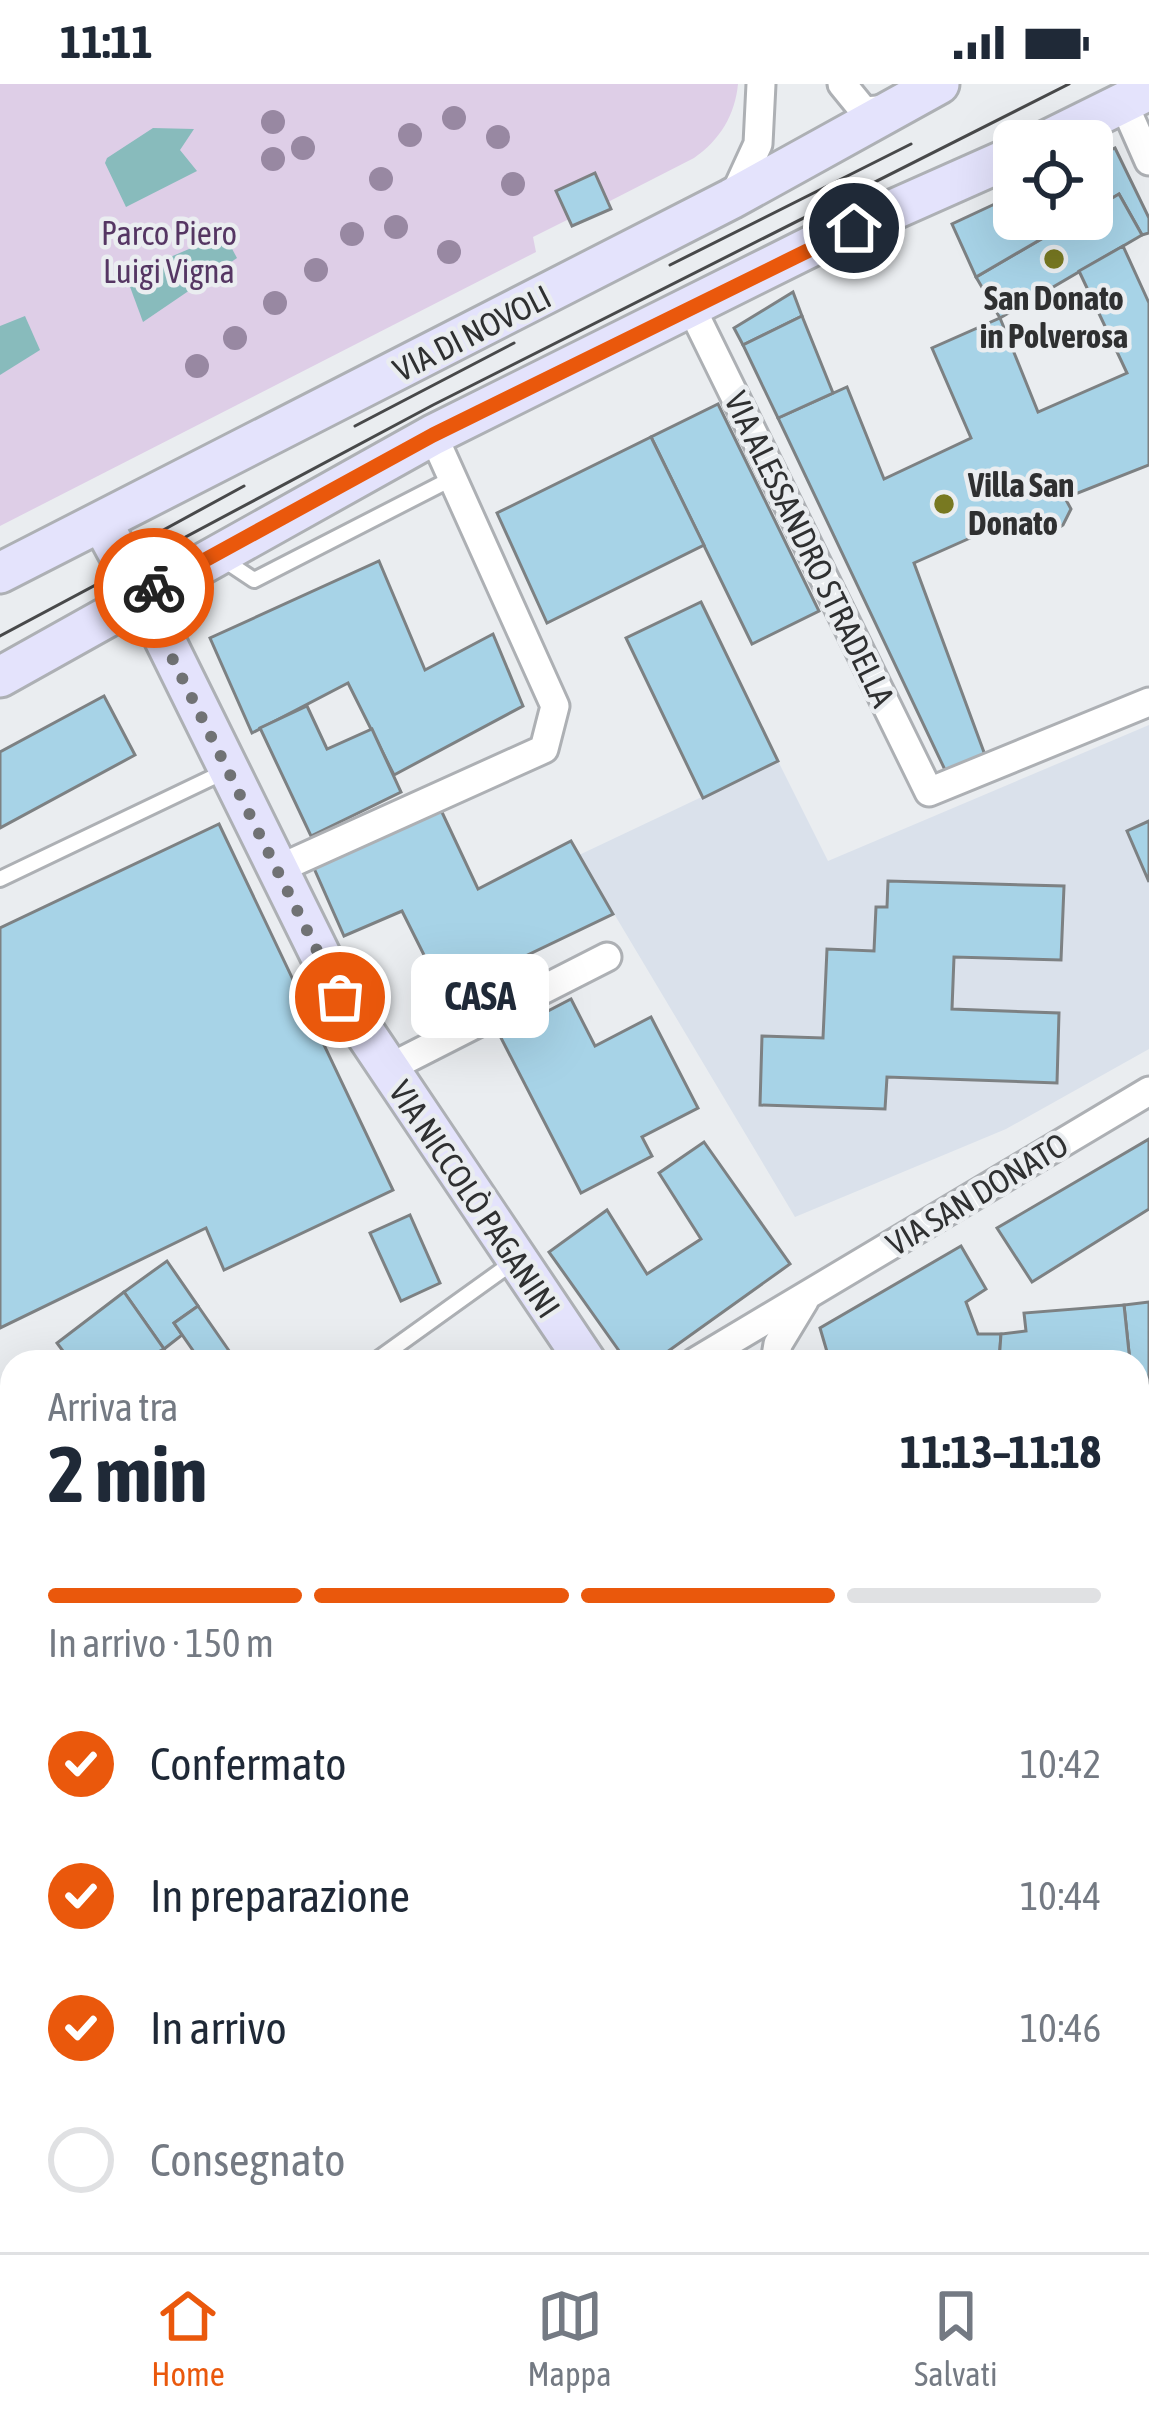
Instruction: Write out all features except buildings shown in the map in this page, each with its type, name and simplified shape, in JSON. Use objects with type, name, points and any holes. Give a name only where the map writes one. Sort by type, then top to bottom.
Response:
[{"type":"street","points":[[731,199],[758,144],[760,84]]},
{"type":"street","points":[[842,84],[863,111],[895,108]]},
{"type":"street","name":"VIA DI NOVOLI","points":[[0,573],[731,199],[939,84]]},
{"type":"street","points":[[1088,120],[1136,96],[1149,161]]},
{"type":"street","points":[[0,677],[433,435],[816,244],[993,165]]},
{"type":"street","name":"VIA ALESSANDRO STRADELLA","points":[[691,307],[929,792],[1149,702]]},
{"type":"street","points":[[276,870],[544,749],[556,706],[433,435]]},
{"type":"street","name":"VIA NICCOLÒ PAGANINI","points":[[102,523],[340,997],[578,1350]]},
{"type":"street","points":[[387,1070],[607,957]]},
{"type":"street","name":"VIA SAN DONATO","points":[[715,1350],[1149,1091]]},
{"type":"street","points":[[777,1350],[806,1297]]},
{"type":"lane","points":[[215,554],[254,580],[453,478]]},
{"type":"lane","points":[[0,879],[228,770]]},
{"type":"lane","points":[[391,1350],[516,1260]]},
{"type":"shaded area","points":[[1149,725],[1149,1049],[1006,1129],[795,1217],[579,855],[778,761],[828,861]]},
{"type":"green space","name":"Parco Piero Luigi Vigna","points":[[0,84],[738,84],[725,126],[694,158],[608,202],[594,173],[556,190],[569,219],[533,237],[536,252],[0,526]]},
{"type":"water","points":[[153,128],[194,129],[180,150],[197,171],[126,207],[105,163]]},
{"type":"water","points":[[224,234],[237,258],[143,322],[126,276]]},
{"type":"water","points":[[25,316],[40,350],[0,375],[0,326]]},
{"type":"tram line","points":[[0,636],[433,405],[1069,84]]},
{"type":"tram line","points":[[670,265],[911,144]]},
{"type":"tram line","points":[[355,426],[514,343]]},
{"type":"tram line","points":[[123,552],[244,486]]},
{"type":"way so far","points":[[154,588],[141,595],[340,997]]},
{"type":"place","name":"San Donato in Polverosa","points":[[1054,259]]},
{"type":"place","name":"Villa San Donato","points":[[944,504]]},
{"type":"place","name":"CASA","points":[[340,997]]},
{"type":"route","points":[[154,588],[433,435],[854,228]]}]
